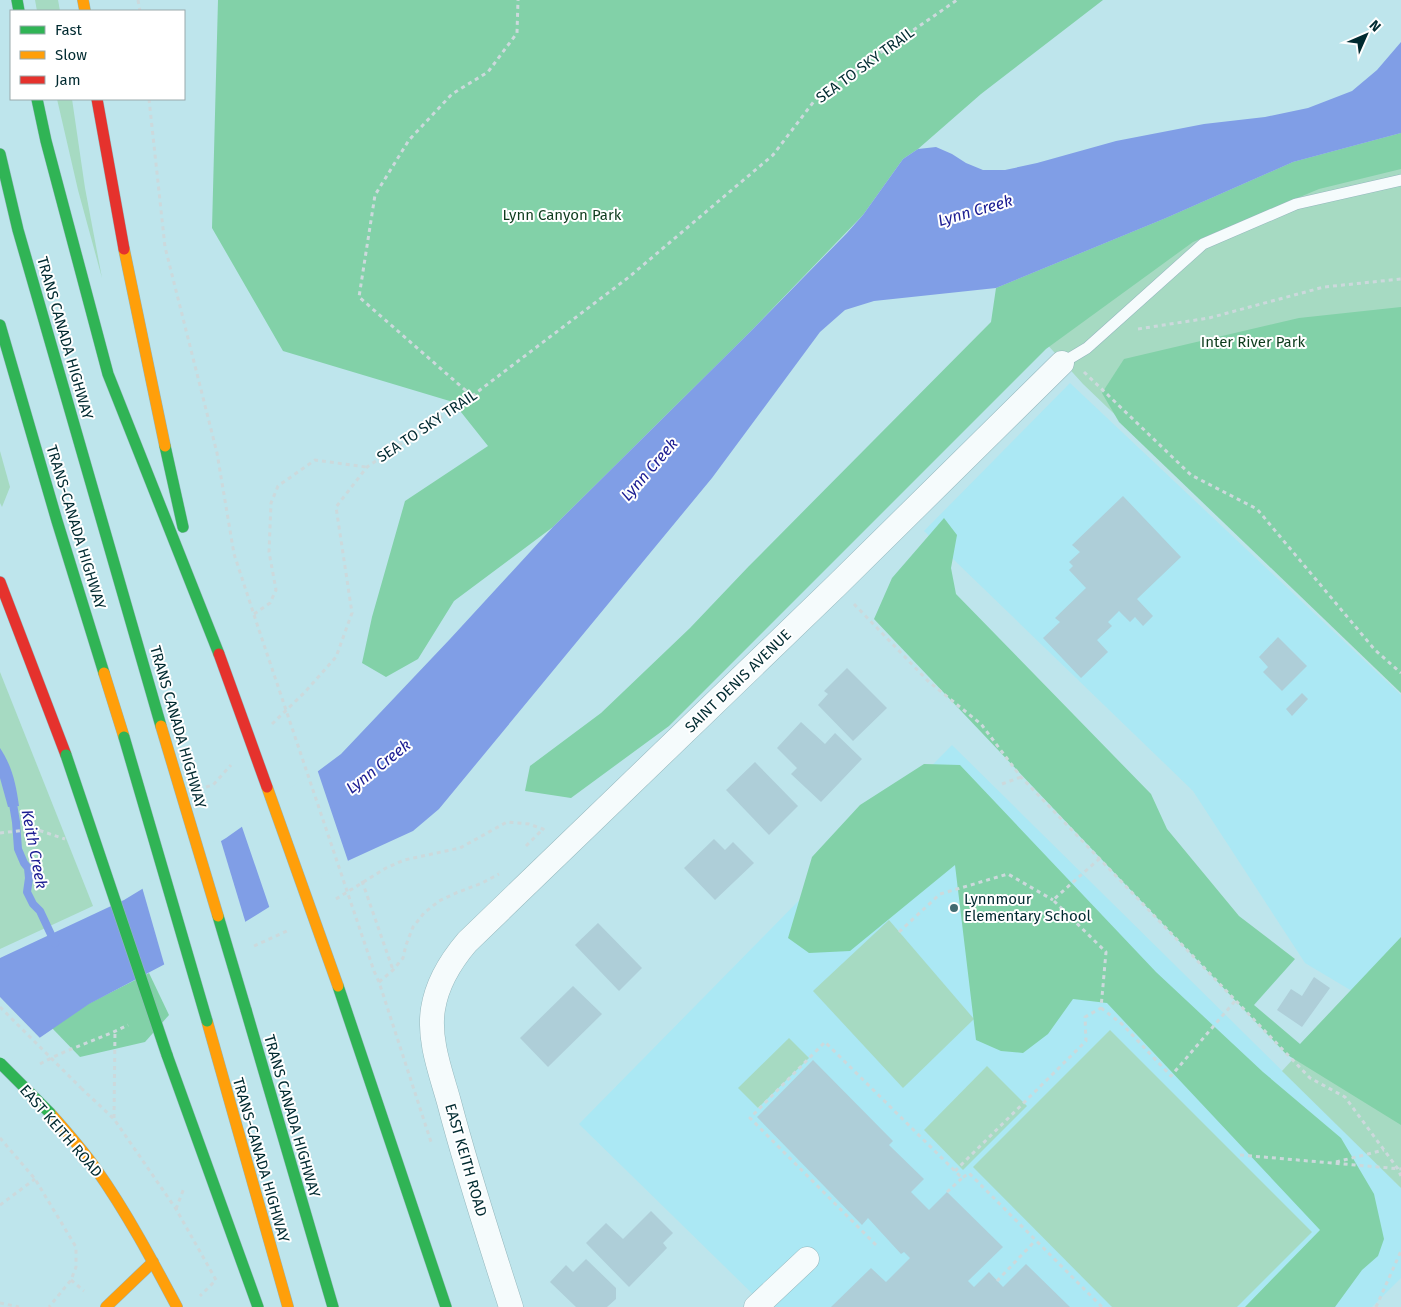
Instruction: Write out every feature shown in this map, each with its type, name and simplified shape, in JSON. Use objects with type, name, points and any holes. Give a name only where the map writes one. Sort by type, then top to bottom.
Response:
[{"type":"main road","points":[[37,100],[46,142],[108,374],[218,654],[338,986],[446,1307]]},
{"type":"main road","points":[[97,100],[127,268],[200,609]]},
{"type":"main road","name":"TRANS CANADA HIGHWAY","points":[[0,154],[18,230],[161,726],[333,1307]]},
{"type":"main road","name":"TRANS-CANADA HIGHWAY","points":[[0,325],[124,737],[288,1307]]},
{"type":"main road","points":[[0,582],[66,755],[167,1056],[258,1307]]},
{"type":"main road","name":"EAST KEITH ROAD","points":[[0,1063],[50,1113],[95,1167],[126,1214],[177,1307]]},
{"type":"main road","points":[[106,1307],[153,1262]]},
{"type":"street","name":"SAINT DENIS AVENUE","points":[[433,1011],[437,992],[444,974],[467,942],[836,586],[1066,360]]},
{"type":"street","name":"EAST KEITH ROAD","points":[[433,1011],[432,1031],[438,1062],[464,1160],[510,1307]]},
{"type":"street","points":[[756,1307],[807,1259]]},
{"type":"lane","points":[[1066,360],[1086,348],[1203,244],[1296,204],[1401,180]]},
{"type":"path","points":[[472,396],[359,297],[375,195],[409,140],[452,94],[488,72],[517,34],[518,0]]},
{"type":"path","name":"SEA TO SKY TRAIL","points":[[270,726],[304,693],[336,657],[352,613],[336,507],[367,467],[472,396],[629,277],[773,155],[818,96],[957,0]]},
{"type":"path","points":[[149,100],[165,247],[217,453],[234,554],[379,982],[403,958],[413,928],[424,913],[439,901],[456,892],[482,883],[499,874],[506,867]]},
{"type":"path","points":[[1135,330],[1209,318],[1324,287],[1401,279]]},
{"type":"path","points":[[1066,360],[1190,475],[1257,509],[1375,650],[1401,673]]},
{"type":"path","points":[[254,614],[270,603],[276,590],[269,552],[271,503],[278,486],[315,460],[367,467]]},
{"type":"path","points":[[836,586],[929,682],[981,724],[1021,777],[1310,1078],[1345,1097],[1399,1169],[1401,1176]]},
{"type":"path","points":[[204,789],[212,785],[238,758]]},
{"type":"path","points":[[1002,784],[1021,777]]},
{"type":"path","points":[[331,901],[362,881],[404,860],[460,848],[507,822],[529,824],[543,829],[524,848]]},
{"type":"path","points":[[0,833],[35,829],[69,841]]},
{"type":"path","points":[[1053,900],[1099,859]]},
{"type":"path","points":[[899,932],[940,894],[1008,874],[1053,900],[1106,952],[1101,1008]]},
{"type":"path","points":[[362,881],[393,970]]},
{"type":"path","points":[[248,949],[293,927]]},
{"type":"path","points":[[1101,1008],[1122,1024],[1171,1076],[1236,1001]]},
{"type":"path","points":[[0,1007],[114,1119],[176,1209],[216,1280]]},
{"type":"path","points":[[955,1171],[1086,1041],[1085,1017],[1101,1008]]},
{"type":"path","points":[[33,1068],[56,1054],[115,1031],[135,1019]]},
{"type":"path","points":[[114,1119],[115,1031]]},
{"type":"path","points":[[876,1245],[750,1118],[793,1078],[825,1042],[962,1178]]},
{"type":"path","points":[[0,1138],[35,1179],[76,1247],[76,1268],[71,1280],[49,1307]]},
{"type":"path","points":[[1331,1163],[1384,1150]]},
{"type":"path","points":[[1240,1155],[1399,1169]]},
{"type":"path","points":[[947,1192],[969,1173],[1102,1307]]},
{"type":"path","points":[[0,1205],[35,1179]]},
{"type":"path","points":[[997,1281],[1035,1241]]},
{"type":"path","points":[[1376,1307],[1401,1251]]},
{"type":"path","points":[[0,1303],[19,1307]]},
{"type":"shaded area","points":[[1070,383],[1401,695],[1401,937],[1352,991],[1305,963],[1193,791],[924,531]]},
{"type":"shaded area","name":"Lynnmour Elementary School","points":[[952,745],[1401,1188],[1401,1278],[1372,1307],[766,1307],[579,1124]]},
{"type":"green space","points":[[35,0],[58,0],[60,10],[37,10]]},
{"type":"green space","name":"Lynn Canyon Park","points":[[218,0],[1103,0],[981,94],[918,149],[903,159],[863,215],[751,331],[553,527],[454,601],[418,659],[386,677],[362,663],[372,617],[405,501],[488,446],[453,402],[283,351],[212,228]]},
{"type":"green space","points":[[57,100],[72,100],[85,188],[102,278],[78,190]]},
{"type":"green space","name":"Inter River Park","points":[[1401,133],[1401,689],[1083,384],[996,288],[1166,218],[1293,162]]},
{"type":"green space","points":[[1401,133],[1401,169],[1319,189],[1193,242],[1046,349],[669,726],[571,798],[525,791],[530,766],[601,713],[690,628],[991,322],[996,288],[1166,218],[1293,162]]},
{"type":"green space","points":[[1401,307],[1401,693],[1119,422],[1102,393],[1124,359],[1299,318]]},
{"type":"green space","points":[[0,451],[10,487],[2,507],[0,503]]},
{"type":"green space","points":[[944,518],[957,535],[951,568],[956,594],[1151,794],[1167,829],[1239,916],[1295,959],[1254,1005],[1300,1044],[1401,937],[1401,1125],[1286,1054],[874,619],[892,578]]},
{"type":"green space","points":[[0,672],[93,906],[0,949]]},
{"type":"green space","points":[[924,764],[960,765],[1156,972],[1263,1072],[1341,1138],[1374,1194],[1384,1239],[1378,1256],[1362,1270],[1335,1307],[1245,1307],[1320,1230],[1107,1003],[1073,999],[1048,1034],[1023,1053],[1001,1051],[976,1040],[955,865],[850,951],[809,953],[788,938],[812,857],[860,805]]},
{"type":"green space","points":[[889,920],[974,1019],[903,1088],[813,991]]},
{"type":"green space","points":[[1401,943],[1401,1188],[1282,1071]]},
{"type":"green space","points":[[149,973],[169,1015],[145,1042],[80,1057],[52,1028],[88,1004]]},
{"type":"green space","points":[[1110,1030],[1312,1232],[1237,1307],[1112,1307],[973,1167]]},
{"type":"green space","points":[[789,1038],[809,1058],[758,1108],[738,1088]]},
{"type":"green space","points":[[987,1066],[1027,1106],[963,1170],[924,1130]]},
{"type":"water","name":"Lynn Creek","points":[[1401,42],[1401,133],[1293,162],[1166,218],[996,288],[874,301],[845,310],[820,332],[712,478],[439,809],[413,831],[330,869],[245,922],[89,1004],[0,1065],[0,958],[124,900],[226,838],[341,754],[553,527],[847,233],[863,215],[903,159],[918,149],[936,147],[983,170],[1005,170],[1116,141],[1204,124],[1265,117],[1308,108],[1352,91],[1377,70]]},
{"type":"water","points":[[0,748],[13,776],[19,806],[8,807],[0,778]]},
{"type":"pier","points":[[317,769],[349,864],[270,909],[241,824]]},
{"type":"pier","points":[[220,838],[246,924],[165,967],[142,887]]},
{"type":"pier","points":[[0,997],[41,1039],[0,1067]]},
{"type":"building","points":[[1123,496],[1181,557],[1137,599],[1153,616],[1143,626],[1135,617],[1130,622],[1119,611],[1108,622],[1112,626],[1097,640],[1108,652],[1081,678],[1043,638],[1060,622],[1055,618],[1086,588],[1069,570],[1073,566],[1069,562],[1080,552],[1072,545]]},
{"type":"building","points":[[1278,637],[1307,666],[1282,691],[1263,672],[1268,667],[1259,657]]},
{"type":"building","points":[[847,668],[887,708],[853,741],[818,705],[828,694],[824,691]]},
{"type":"building","points":[[1302,693],[1308,699],[1292,716],[1286,709]]},
{"type":"building","points":[[801,722],[825,744],[835,733],[862,759],[821,802],[791,774],[797,768],[777,748]]},
{"type":"building","points":[[755,762],[798,806],[769,835],[726,790]]},
{"type":"building","points":[[714,839],[725,850],[733,842],[754,863],[715,900],[684,868]]},
{"type":"building","points":[[598,923],[642,968],[619,991],[575,945]]},
{"type":"building","points":[[1314,977],[1330,988],[1302,1027],[1277,1010],[1291,989],[1302,996]]},
{"type":"building","points":[[573,986],[602,1014],[548,1067],[520,1038]]},
{"type":"building","points":[[813,1060],[893,1141],[889,1145],[924,1179],[911,1192],[929,1210],[947,1192],[1003,1247],[968,1281],[974,1287],[989,1272],[1003,1287],[1026,1264],[1070,1307],[831,1307],[871,1268],[886,1282],[910,1258],[904,1252],[901,1254],[868,1218],[862,1225],[757,1117]]},
{"type":"building","points":[[651,1211],[673,1233],[663,1243],[667,1248],[629,1287],[586,1243],[606,1223],[623,1239]]},
{"type":"building","points":[[586,1259],[616,1288],[616,1299],[607,1307],[576,1307],[550,1282],[566,1265],[573,1272]]},
{"type":"waterway","name":"Keith Creek","points":[[12,798],[18,849],[28,868],[27,892],[33,904],[40,911],[55,943]]},
{"type":"traffic: fast","points":[[17,0],[19,10]]},
{"type":"traffic: fast","points":[[37,100],[46,141],[108,374],[219,654]]},
{"type":"traffic: fast","points":[[0,154],[18,230],[161,726]]},
{"type":"traffic: fast","points":[[0,325],[57,521],[104,673]]},
{"type":"traffic: fast","points":[[165,446],[183,527]]},
{"type":"traffic: fast","points":[[124,737],[207,1021]]},
{"type":"traffic: fast","points":[[66,755],[167,1055]]},
{"type":"traffic: fast","points":[[218,916],[246,1010]]},
{"type":"traffic: fast","points":[[338,986],[446,1307]]},
{"type":"traffic: fast","points":[[246,1010],[333,1307]]},
{"type":"traffic: fast","points":[[167,1055],[258,1307]]},
{"type":"traffic: fast","points":[[0,1063],[50,1113]]},
{"type":"traffic: slow","points":[[83,0],[85,10]]},
{"type":"traffic: slow","points":[[124,249],[165,446]]},
{"type":"traffic: slow","points":[[104,673],[124,737]]},
{"type":"traffic: slow","points":[[161,726],[218,916]]},
{"type":"traffic: slow","points":[[267,787],[338,986]]},
{"type":"traffic: slow","points":[[207,1021],[288,1307]]},
{"type":"traffic: slow","points":[[50,1113],[85,1154],[107,1186],[139,1237],[177,1307]]},
{"type":"traffic: slow","points":[[106,1307],[153,1262]]},
{"type":"traffic: jam","points":[[97,100],[124,249]]},
{"type":"traffic: jam","points":[[0,582],[66,755]]},
{"type":"traffic: jam","points":[[219,654],[267,787]]},
{"type":"place","name":"Lynnmour Elementary School","points":[[954,908]]}]
